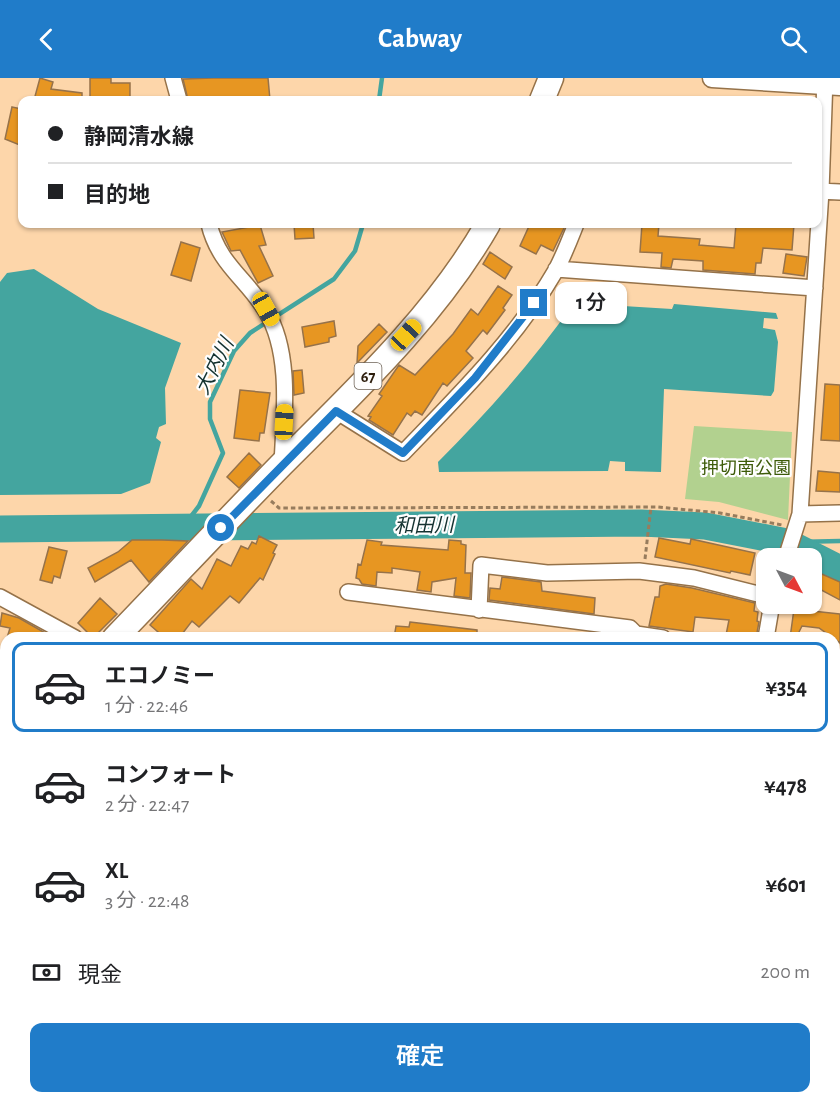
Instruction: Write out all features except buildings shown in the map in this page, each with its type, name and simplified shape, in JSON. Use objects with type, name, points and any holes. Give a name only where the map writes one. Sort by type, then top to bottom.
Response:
[{"type":"main road","points":[[544,96],[551,78]]},
{"type":"main road","name":"67","points":[[121,632],[336,411],[420,320],[467,260],[486,228]]},
{"type":"street","points":[[173,78],[177,96]]},
{"type":"street","points":[[712,78],[830,83],[822,169]]},
{"type":"street","points":[[822,191],[840,192]]},
{"type":"street","points":[[211,228],[225,263],[266,309],[279,334],[285,401],[282,465]]},
{"type":"street","points":[[336,411],[403,453],[475,378],[523,320],[556,269],[574,228]]},
{"type":"street","points":[[789,548],[796,526],[818,228]]},
{"type":"street","points":[[556,269],[815,288]]},
{"type":"street","points":[[796,526],[840,513]]},
{"type":"street","points":[[479,610],[482,565],[547,573],[644,572],[694,578],[756,594]]},
{"type":"street","points":[[348,592],[630,628],[633,632]]},
{"type":"street","points":[[0,597],[64,632]]},
{"type":"street","points":[[767,632],[770,614]]},
{"type":"path","points":[[257,490],[279,508],[651,507],[720,513],[796,526]]},
{"type":"path","points":[[644,572],[651,507]]},
{"type":"green space","name":"押切南公園","points":[[694,426],[792,432],[788,520],[719,502],[685,499]]},
{"type":"water","points":[[34,269],[98,309],[181,343],[165,388],[166,424],[159,427],[156,438],[161,442],[150,483],[121,494],[0,495],[0,282],[7,273]]},
{"type":"water","points":[[574,303],[672,309],[674,304],[776,313],[778,319],[764,318],[763,328],[775,330],[778,342],[774,391],[771,396],[664,389],[661,472],[625,471],[625,462],[610,461],[608,471],[439,472],[438,462],[509,386]]},
{"type":"waterway","name":"大内川","points":[[380,96],[382,78]]},
{"type":"waterway","name":"大内川","points":[[182,528],[199,506],[223,453],[210,419],[210,402],[234,351],[250,333],[334,279],[355,251],[362,228]]},
{"type":"waterway","name":"和田川","points":[[0,529],[641,523],[705,526],[787,542],[840,569]]},
{"type":"waterway","points":[[795,542],[840,541]]},
{"type":"route","points":[[221,528],[336,411],[403,453],[475,378],[523,320],[534,303]]}]
